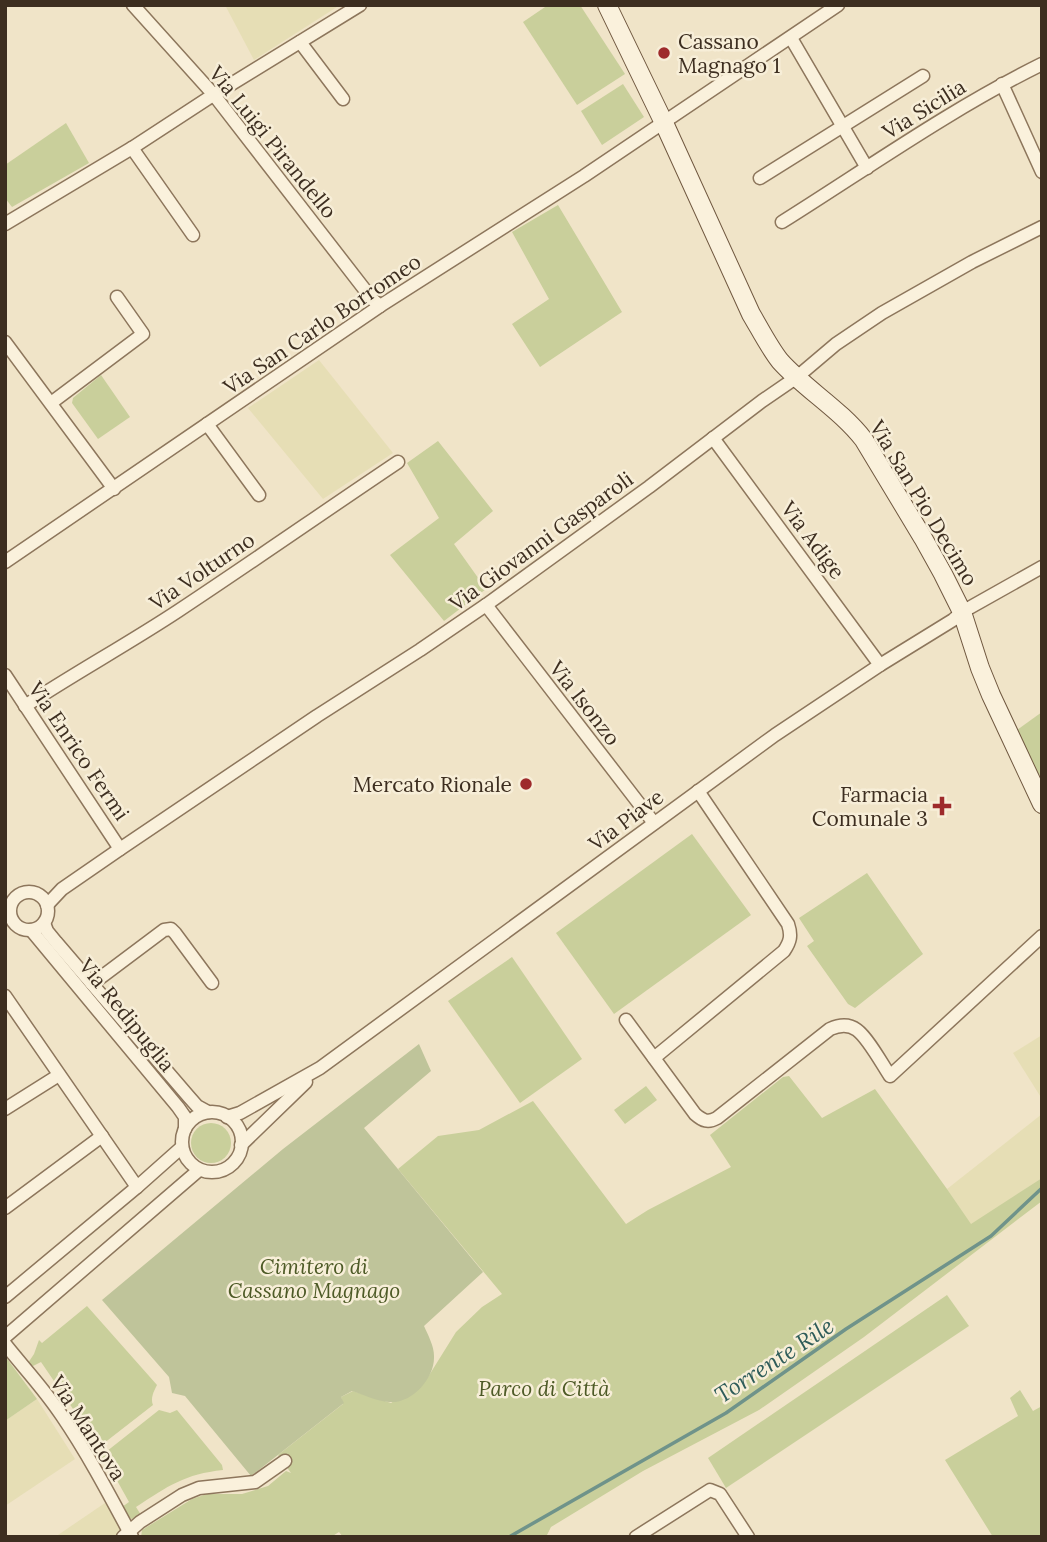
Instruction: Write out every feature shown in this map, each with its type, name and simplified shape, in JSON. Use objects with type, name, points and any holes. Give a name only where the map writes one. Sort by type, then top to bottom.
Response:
[{"type":"street","name":"Via Luigi Pirandello","points":[[133,5],[214,95],[380,306]]},
{"type":"street","points":[[5,224],[132,148],[359,5]]},
{"type":"street","points":[[607,5],[664,122]]},
{"type":"street","name":"Via San Carlo Borromeo","points":[[5,562],[380,306],[584,176],[838,5]]},
{"type":"street","points":[[791,38],[867,168]]},
{"type":"street","points":[[300,42],[343,99]]},
{"type":"street","name":"Via Sicilia","points":[[782,222],[1002,84],[1042,64]]},
{"type":"street","name":"Via Sicilia","points":[[760,178],[923,76]]},
{"type":"street","points":[[1002,84],[1042,172]]},
{"type":"street","name":"Via San Pio Decimo","points":[[664,122],[751,314],[779,360],[845,417],[864,440],[923,538],[961,612],[980,668],[1042,804]]},
{"type":"street","points":[[132,148],[193,235]]},
{"type":"street","name":"Via Giovanni Gasparoli","points":[[44,900],[486,605],[797,377],[836,344],[882,313],[972,262],[1042,227]]},
{"type":"street","points":[[51,403],[144,334],[117,297]]},
{"type":"street","points":[[7,346],[114,489]]},
{"type":"street","points":[[207,424],[258,495]]},
{"type":"street","name":"Via Adige","points":[[713,438],[880,665]]},
{"type":"street","name":"Via Volturno","points":[[25,706],[178,612],[398,462]]},
{"type":"street","name":"Via Piave","points":[[227,1117],[240,1113],[320,1068],[785,728],[961,612],[1042,566]]},
{"type":"street","name":"Via Isonzo","points":[[486,605],[654,823]]},
{"type":"street","name":"Via Enrico Fermi","points":[[5,676],[120,849]]},
{"type":"street","points":[[654,1058],[784,951],[790,942],[789,924],[698,791]]},
{"type":"street","points":[[29,892],[44,900],[47,918],[44,923],[31,930],[9,927],[10,896],[29,892]]},
{"type":"street","name":"Via Redipuglia","points":[[44,923],[92,984],[197,1106],[208,1112]]},
{"type":"street","name":"Via Redipuglia","points":[[92,984],[164,930],[171,929],[212,983]]},
{"type":"street","name":"Via Redipuglia","points":[[31,930],[178,1107],[184,1117],[185,1129]]},
{"type":"street","points":[[626,1020],[695,1114],[702,1120],[710,1121],[830,1029],[838,1026],[856,1028],[890,1076],[1042,936]]},
{"type":"street","points":[[5,996],[137,1187]]},
{"type":"street","name":"Via Piave","points":[[241,1145],[320,1068]]},
{"type":"street","points":[[5,1108],[59,1074]]},
{"type":"street","points":[[208,1112],[218,1113],[235,1123],[241,1145],[239,1154],[229,1167],[214,1172],[199,1170],[187,1161],[182,1147],[182,1138],[190,1121],[208,1112]]},
{"type":"street","points":[[5,1208],[102,1136]]},
{"type":"street","points":[[5,1297],[182,1147]]},
{"type":"street","points":[[5,1337],[199,1170]]},
{"type":"street","name":"Via Mantova","points":[[5,1344],[63,1416],[128,1535]]},
{"type":"street","points":[[128,1535],[140,1522],[191,1491],[255,1482],[285,1461]]},
{"type":"street","points":[[636,1537],[710,1490],[720,1494],[748,1537]]},
{"type":"shaded area","points":[[225,5],[340,5],[254,60]]},
{"type":"shaded area","points":[[319,360],[393,453],[323,499],[248,408]]},
{"type":"shaded area","points":[[1042,1035],[1042,1099],[1013,1053]]},
{"type":"shaded area","points":[[1042,1114],[1042,1178],[971,1225],[947,1189]]},
{"type":"shaded area","points":[[37,1399],[75,1459],[5,1506],[5,1421]]},
{"type":"shaded area","points":[[105,1503],[123,1527],[122,1534],[118,1537],[55,1537]]},
{"type":"green space","points":[[548,5],[580,5],[625,74],[577,105],[523,22]]},
{"type":"green space","points":[[623,84],[644,117],[602,145],[581,111]]},
{"type":"green space","points":[[66,123],[89,163],[12,207],[5,198],[5,165]]},
{"type":"green space","points":[[558,205],[622,312],[540,367],[512,324],[549,299],[512,232]]},
{"type":"green space","points":[[101,375],[130,417],[98,439],[72,403],[73,398]]},
{"type":"green space","points":[[438,441],[493,511],[454,544],[486,589],[444,621],[390,555],[439,518],[407,463]]},
{"type":"green space","points":[[1042,712],[1042,773],[1039,775],[1017,730]]},
{"type":"green space","points":[[692,834],[751,915],[614,1014],[556,933]]},
{"type":"green space","points":[[867,873],[923,954],[855,1008],[848,1004],[807,946],[814,941],[799,918]]},
{"type":"green space","points":[[512,957],[582,1059],[520,1103],[448,1001]]},
{"type":"green space","name":"Cimitero di Cassano Magnago","points":[[419,1044],[431,1071],[364,1128],[483,1272],[424,1326],[433,1348],[433,1364],[426,1381],[414,1394],[398,1402],[389,1402],[352,1391],[341,1397],[344,1403],[251,1476],[185,1396],[172,1393],[169,1377],[102,1300],[283,1149]]},
{"type":"green space","name":"Parco di Città","points":[[789,1076],[822,1118],[875,1089],[971,1224],[1042,1178],[1042,1201],[864,1337],[759,1410],[643,1471],[551,1527],[546,1537],[343,1537],[339,1532],[331,1537],[141,1537],[142,1530],[192,1499],[207,1494],[242,1494],[268,1486],[286,1471],[291,1473],[278,1455],[343,1404],[341,1397],[353,1391],[391,1403],[428,1377],[456,1332],[482,1307],[502,1294],[398,1169],[438,1136],[479,1130],[533,1101],[626,1224],[731,1167],[710,1135],[783,1077]]},
{"type":"green space","points":[[646,1086],[657,1100],[625,1124],[614,1110]]},
{"type":"green space","points":[[211,1123],[219,1124],[225,1129],[230,1135],[230,1151],[225,1157],[219,1162],[211,1163],[203,1162],[197,1157],[192,1151],[191,1143],[192,1135],[197,1129],[203,1124]]},
{"type":"green space","points":[[947,1295],[969,1326],[726,1488],[708,1458]]},
{"type":"green space","points":[[87,1306],[157,1385],[152,1397],[153,1405],[99,1447],[41,1362],[33,1366],[28,1363],[39,1340],[42,1343]]},
{"type":"green space","points":[[5,1356],[37,1399],[5,1421]]},
{"type":"green space","points":[[1020,1390],[1033,1411],[1042,1406],[1042,1537],[993,1537],[945,1460],[1018,1416],[1010,1398]]},
{"type":"green space","points":[[159,1410],[170,1413],[177,1410],[222,1465],[223,1470],[187,1478],[168,1487],[136,1507],[141,1515],[132,1519],[127,1517],[122,1507],[129,1502],[105,1459],[98,1462],[97,1459]]},
{"type":"waterway","name":"Torrente Rile","points":[[509,1537],[726,1413],[846,1329],[991,1236],[1042,1188]]},
{"type":"place","name":"Cassano Magnago 1","points":[[664,53]]},
{"type":"place","name":"Mercato Rionale","points":[[526,784]]},
{"type":"place","name":"Farmacia Comunale 3","points":[[942,806]]}]
